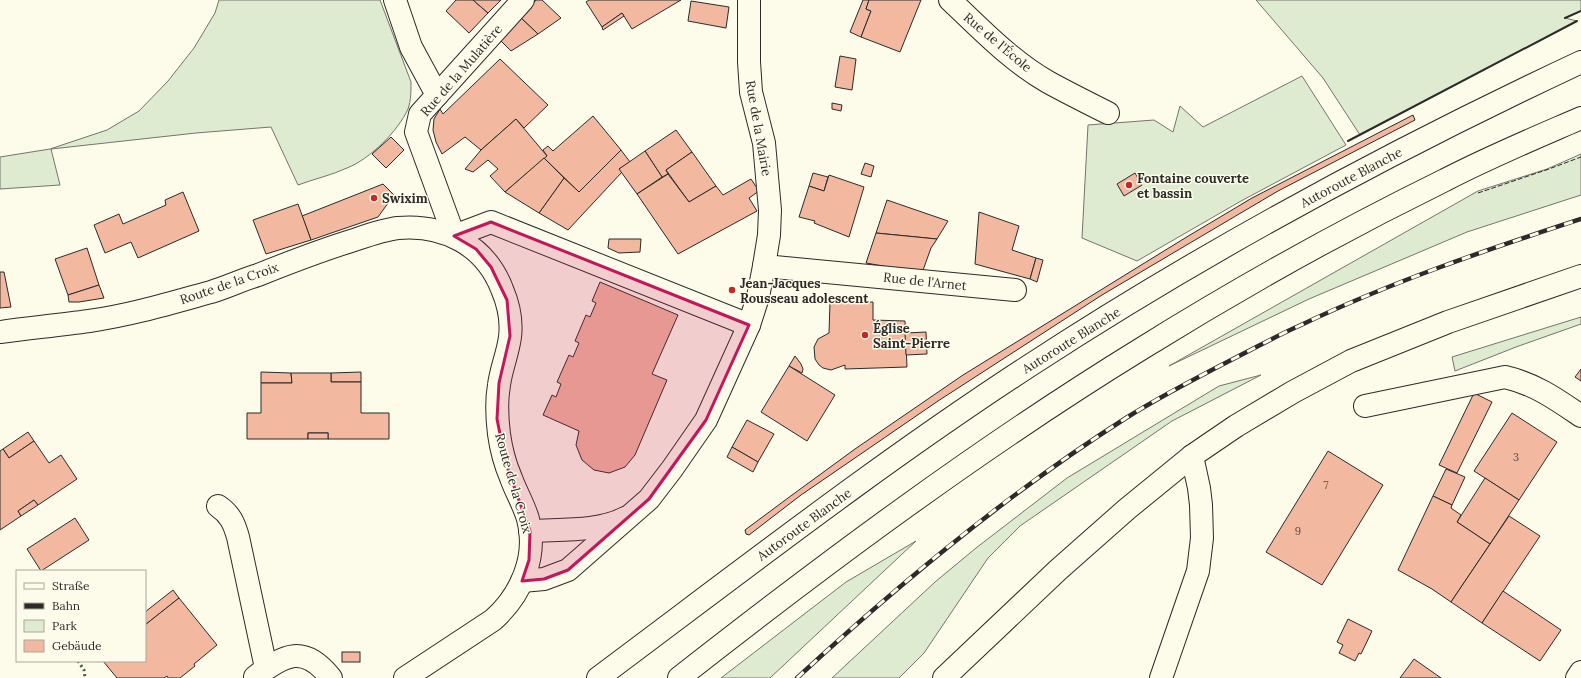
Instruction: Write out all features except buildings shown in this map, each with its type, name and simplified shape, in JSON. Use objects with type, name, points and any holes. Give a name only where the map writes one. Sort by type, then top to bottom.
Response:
[{"type":"main road","points":[[395,0],[411,47],[437,94]]},
{"type":"main road","name":"Rue de la Mulatière","points":[[454,236],[416,132],[420,114],[523,0]]},
{"type":"main road","name":"Rue de la Mairie","points":[[637,511],[662,483],[706,420],[749,325],[758,298],[769,235],[769,187],[764,143],[751,92],[749,62],[749,0]]},
{"type":"main road","name":"Rue de l'École","points":[[950,0],[998,45],[1023,65],[1048,82],[1108,113]]},
{"type":"main road","name":"Autoroute Blanche","points":[[598,678],[907,449],[1029,366],[1158,285],[1252,230],[1349,177],[1499,100],[1581,62]]},
{"type":"main road","points":[[679,678],[778,601],[932,488],[1032,419],[1139,350],[1236,292],[1359,224],[1446,179],[1581,118]]},
{"type":"main road","points":[[454,236],[491,222],[749,325]]},
{"type":"main road","name":"Route de la Croix","points":[[0,332],[91,321],[146,310],[215,291],[319,251],[397,228],[434,230],[454,236],[476,249],[491,267],[502,286],[507,300],[510,318],[510,336],[499,383],[497,419],[506,464],[522,503],[530,531],[531,545],[529,560],[522,581],[511,601],[493,620],[405,678]]},
{"type":"main road","name":"Rue de l'Arnet","points":[[764,266],[1015,290]]},
{"type":"main road","points":[[944,678],[1058,570],[1127,508],[1192,456],[1236,426],[1351,361],[1448,322],[1581,276]]},
{"type":"main road","points":[[1365,406],[1505,377],[1519,380],[1542,390],[1581,416]]},
{"type":"main road","points":[[1161,678],[1198,571],[1202,538],[1201,505],[1192,456]]},
{"type":"main road","points":[[218,506],[226,511],[238,537],[260,673],[286,657],[297,655],[313,661],[324,669],[331,678]]},
{"type":"main road","points":[[530,531],[593,527],[621,520],[637,511]]},
{"type":"main road","points":[[522,581],[544,579],[568,570],[637,511]]},
{"type":"main road","points":[[1577,678],[1581,672]]},
{"type":"highlighted area","points":[[491,222],[749,325],[706,420],[649,499],[568,570],[544,579],[522,581],[529,560],[530,531],[506,464],[497,419],[499,383],[510,336],[507,300],[491,267],[476,249],[454,236]]},
{"type":"green space","points":[[219,0],[380,0],[411,82],[410,103],[408,109],[390,135],[365,158],[356,164],[298,185],[271,127],[196,133],[51,149],[60,185],[0,189],[0,157],[50,149],[107,130],[139,111],[168,81],[194,48],[215,13]]},
{"type":"green space","points":[[1256,0],[1581,0],[1581,11],[1565,18],[1577,21],[1360,135],[1323,78]]},
{"type":"green space","points":[[1302,76],[1346,145],[1241,201],[1137,261],[1082,238],[1088,125],[1154,120],[1173,132],[1180,106],[1203,127]]},
{"type":"green space","points":[[1581,154],[1581,195],[1467,232],[1309,299],[1169,366],[1478,191],[1547,169]]},
{"type":"green space","points":[[1581,317],[1581,324],[1455,371],[1452,357]]},
{"type":"green space","points":[[1261,375],[1172,421],[1020,526],[988,558],[924,653],[899,678],[832,678],[935,582],[976,548],[1067,478],[1219,386]]},
{"type":"green space","points":[[916,541],[770,678],[721,678],[846,582]]},
{"type":"railway","points":[[797,678],[875,608],[956,540],[997,508],[1082,447],[1153,402],[1284,333],[1335,309],[1474,255],[1581,219]]},
{"type":"hedge","points":[[79,662],[84,670],[85,678]]},
{"type":"fence","points":[[1478,193],[1581,157]]},
{"type":"wall","points":[[1565,18],[1581,11]]},
{"type":"wall","points":[[1348,141],[1577,21]]},
{"type":"place","name":"Fontaine couverte et bassin","points":[[1129,185]]},
{"type":"place","name":"Swixim","points":[[374,198]]},
{"type":"place","name":"Jean-Jacques Rousseau adolescent","points":[[732,290]]},
{"type":"place","name":"Église Saint-Pierre","points":[[865,335]]}]
